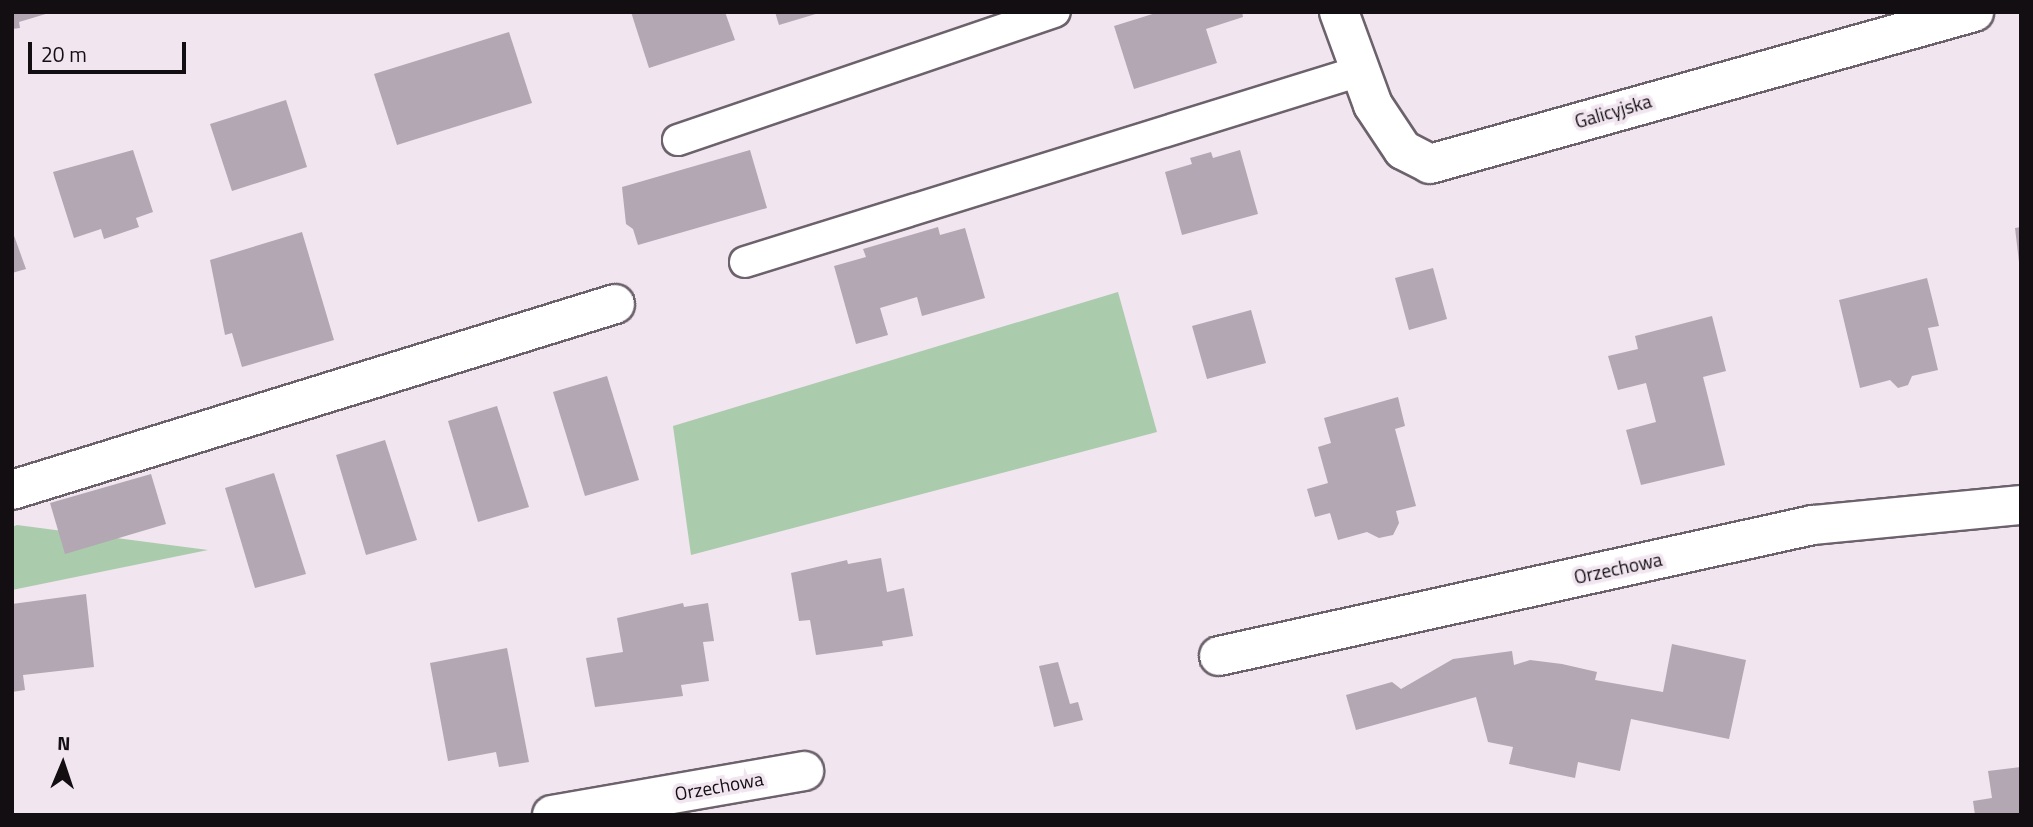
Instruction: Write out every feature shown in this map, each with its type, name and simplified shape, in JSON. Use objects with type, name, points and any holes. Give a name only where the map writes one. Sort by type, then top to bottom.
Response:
[{"type":"street","name":"Galicyjska","points":[[1339,12],[1373,105],[1403,150],[1430,164],[1974,12]]},
{"type":"street","points":[[12,490],[615,304]]},
{"type":"street","name":"Orzechowa","points":[[1219,656],[1813,525],[2021,505]]},
{"type":"street","name":"Orzechowa","points":[[552,815],[804,771]]},
{"type":"lane","points":[[678,140],[1055,12]]},
{"type":"lane","points":[[745,262],[1360,71]]},
{"type":"green space","points":[[1118,292],[1157,432],[691,555],[673,426]]},
{"type":"green space","points":[[17,525],[208,550],[12,590],[12,527]]},
{"type":"building","points":[[12,12],[49,13],[19,22],[20,28],[12,29]]},
{"type":"building","points":[[631,12],[725,12],[735,40],[649,68]]},
{"type":"building","points":[[775,12],[819,12],[819,13],[779,25]]},
{"type":"building","points":[[1159,12],[1242,12],[1243,17],[1206,29],[1217,63],[1134,89],[1114,26]]},
{"type":"building","points":[[509,32],[532,103],[397,145],[374,74]]},
{"type":"building","points":[[286,100],[307,167],[232,191],[210,124]]},
{"type":"building","points":[[133,150],[153,212],[136,218],[139,227],[104,239],[101,229],[74,238],[53,172]]},
{"type":"building","points":[[750,150],[767,208],[638,245],[633,229],[626,224],[622,187]]},
{"type":"building","points":[[1240,150],[1258,214],[1182,235],[1165,172],[1192,164],[1190,158],[1211,152],[1213,158]]},
{"type":"building","points":[[938,227],[940,235],[965,228],[985,298],[922,316],[917,297],[880,308],[888,335],[856,344],[834,266],[866,257],[863,249]]},
{"type":"building","points":[[2021,227],[2021,262],[2019,262],[2015,228]]},
{"type":"building","points":[[12,230],[26,269],[12,273]]},
{"type":"building","points":[[302,232],[334,340],[242,367],[232,333],[225,335],[210,260]]},
{"type":"building","points":[[1433,268],[1447,319],[1409,330],[1395,278]]},
{"type":"building","points":[[1927,278],[1939,326],[1928,328],[1938,370],[1912,376],[1908,385],[1898,388],[1890,380],[1860,388],[1839,300]]},
{"type":"building","points":[[1251,310],[1266,363],[1207,379],[1192,326]]},
{"type":"building","points":[[1712,316],[1726,371],[1703,377],[1725,465],[1641,485],[1626,430],[1656,422],[1646,383],[1618,390],[1608,356],[1638,349],[1635,336]]},
{"type":"building","points":[[607,376],[639,480],[585,496],[553,392]]},
{"type":"building","points":[[1398,397],[1405,426],[1395,429],[1416,506],[1396,511],[1399,523],[1393,535],[1379,538],[1367,532],[1338,540],[1330,513],[1315,517],[1307,489],[1328,483],[1318,447],[1331,443],[1324,418]]},
{"type":"building","points":[[497,406],[529,507],[478,522],[448,421]]},
{"type":"building","points":[[385,440],[417,540],[366,555],[336,455]]},
{"type":"building","points":[[274,473],[306,574],[255,588],[225,488]]},
{"type":"building","points":[[151,474],[166,524],[65,554],[50,503]]},
{"type":"building","points":[[881,558],[887,592],[904,588],[913,636],[882,641],[883,646],[816,655],[810,620],[799,621],[791,573],[847,560],[848,564]]},
{"type":"building","points":[[86,594],[94,667],[23,675],[25,690],[12,692],[12,604]]},
{"type":"building","points":[[683,603],[684,607],[708,603],[714,641],[703,642],[709,681],[681,685],[683,696],[595,707],[586,658],[623,652],[617,618]]},
{"type":"building","points":[[1672,644],[1746,660],[1729,739],[1631,719],[1620,771],[1578,762],[1575,778],[1509,764],[1513,747],[1488,742],[1476,697],[1356,730],[1346,695],[1392,682],[1401,689],[1453,659],[1512,651],[1514,665],[1530,660],[1562,664],[1597,672],[1595,680],[1663,692]]},
{"type":"building","points":[[507,648],[529,762],[499,767],[496,752],[448,761],[430,663]]},
{"type":"building","points":[[1058,662],[1070,704],[1078,702],[1083,720],[1054,727],[1039,666]]},
{"type":"building","points":[[2021,767],[2021,815],[1975,815],[1973,801],[1992,798],[1988,771]]}]
